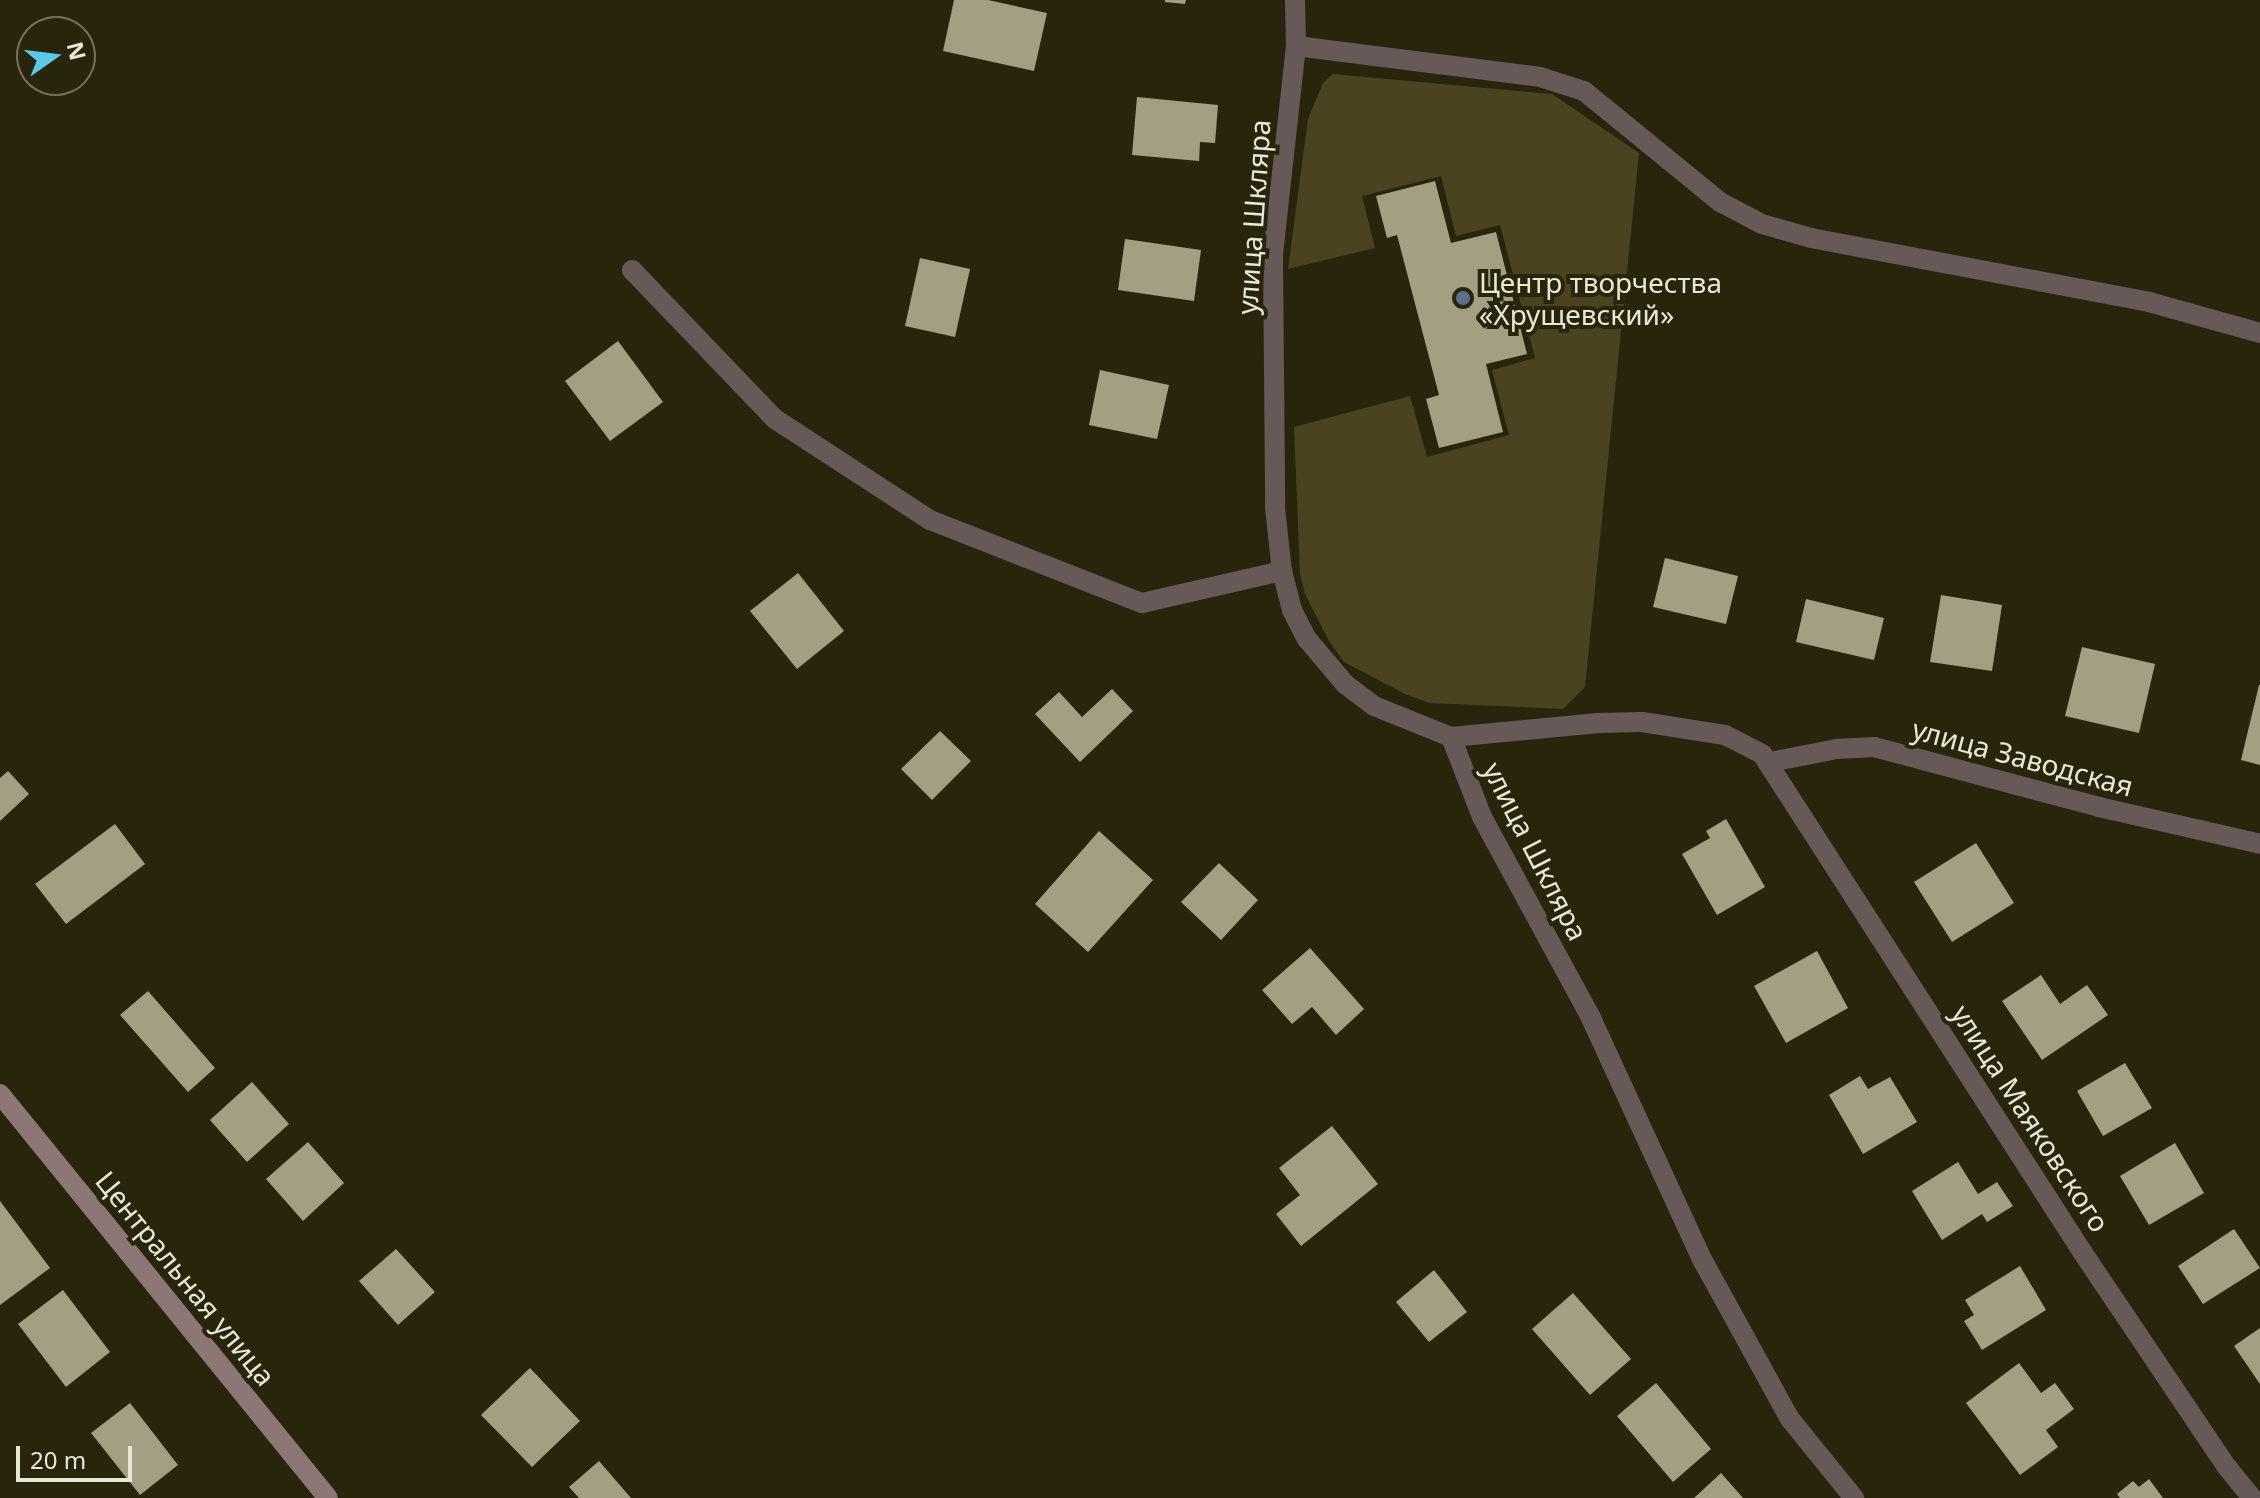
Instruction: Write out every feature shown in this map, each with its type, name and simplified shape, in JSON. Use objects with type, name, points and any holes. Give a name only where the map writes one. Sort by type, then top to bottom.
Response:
[{"type":"main road","name":"Центральная улица","points":[[0,1094],[328,1498]]},
{"type":"street","name":"улица Шкляра","points":[[1295,0],[1296,46],[1273,256],[1275,508],[1282,571],[1297,623],[1345,684],[1374,706],[1451,737],[1482,817],[1591,1018],[1703,1261],[1790,1419],[1854,1498]]},
{"type":"street","points":[[1296,46],[1540,77],[1584,91],[1720,202],[1762,224],[1811,238],[2149,302],[2260,333]]},
{"type":"street","points":[[632,270],[775,419],[930,520],[1142,603],[1282,571]]},
{"type":"street","points":[[1451,737],[1598,723],[1642,722],[1725,735],[1752,746],[1770,762]]},
{"type":"street","name":"улица Заводская","points":[[1770,762],[1837,749],[1874,747],[2099,807],[2260,844]]},
{"type":"street","name":"улица Маяковского","points":[[1770,762],[2081,1250],[2252,1498]]},
{"type":"shaded area","points":[[1333,74],[1552,94],[1639,153],[1585,687],[1563,709],[1429,703],[1405,694],[1344,662],[1329,641],[1305,594],[1300,574],[1294,427],[1410,396],[1427,457],[1509,435],[1492,370],[1535,358],[1500,225],[1456,236],[1441,176],[1362,196],[1375,248],[1288,269],[1308,119],[1323,83]]},
{"type":"building","points":[[954,0],[988,0],[1047,13],[1034,71],[943,51]]},
{"type":"building","points":[[1165,0],[1186,0],[1185,4]]},
{"type":"building","points":[[1137,97],[1218,105],[1215,143],[1200,142],[1199,161],[1132,155]]},
{"type":"building","name":"Центр творчества «Хрущевский»","points":[[1435,181],[1451,243],[1496,232],[1527,354],[1486,364],[1503,432],[1439,448],[1426,399],[1439,395],[1397,235],[1387,238],[1376,196]]},
{"type":"building","points":[[1125,239],[1201,250],[1194,301],[1118,290]]},
{"type":"building","points":[[920,258],[970,269],[955,337],[905,326]]},
{"type":"building","points":[[618,341],[663,402],[610,441],[565,381]]},
{"type":"building","points":[[1100,370],[1169,385],[1157,439],[1089,425]]},
{"type":"building","points":[[1665,558],[1738,576],[1726,624],[1653,607]]},
{"type":"building","points":[[798,573],[844,631],[797,669],[750,611]]},
{"type":"building","points":[[1941,595],[2002,605],[1992,671],[1930,662]]},
{"type":"building","points":[[1806,599],[1884,618],[1874,660],[1796,642]]},
{"type":"building","points":[[2082,647],[2155,664],[2139,733],[2065,716]]},
{"type":"building","points":[[2260,685],[2260,765],[2241,760]]},
{"type":"building","points":[[1112,689],[1133,711],[1080,762],[1035,714],[1059,692],[1082,717]]},
{"type":"building","points":[[940,731],[971,761],[932,800],[901,769]]},
{"type":"building","points":[[8,771],[29,794],[0,821],[0,778]]},
{"type":"building","points":[[1726,819],[1765,887],[1717,915],[1682,854],[1710,838],[1706,831]]},
{"type":"building","points":[[115,824],[145,864],[66,924],[35,884]]},
{"type":"building","points":[[1099,831],[1153,880],[1088,952],[1035,904]]},
{"type":"building","points":[[1976,843],[2014,903],[1952,942],[1914,882]]},
{"type":"building","points":[[1219,863],[1258,900],[1221,940],[1181,902]]},
{"type":"building","points":[[1310,948],[1364,1009],[1336,1035],[1312,1007],[1292,1024],[1262,990]]},
{"type":"building","points":[[1817,951],[1848,1008],[1786,1043],[1754,986]]},
{"type":"building","points":[[2041,975],[2060,1004],[2087,985],[2108,1015],[2042,1060],[2002,1001]]},
{"type":"building","points":[[148,991],[215,1068],[188,1092],[120,1015]]},
{"type":"building","points":[[2125,1063],[2152,1108],[2103,1136],[2077,1091]]},
{"type":"building","points":[[1860,1076],[1868,1089],[1890,1077],[1917,1122],[1863,1154],[1829,1095]]},
{"type":"building","points":[[252,1082],[289,1124],[247,1162],[210,1120]]},
{"type":"building","points":[[1332,1126],[1378,1184],[1301,1246],[1276,1214],[1300,1195],[1279,1168]]},
{"type":"building","points":[[308,1142],[344,1183],[303,1221],[266,1179]]},
{"type":"building","points":[[2175,1143],[2204,1193],[2149,1225],[2120,1176]]},
{"type":"building","points":[[1958,1162],[1978,1194],[1997,1182],[2013,1206],[1987,1222],[1982,1214],[1942,1240],[1912,1191]]},
{"type":"building","points":[[0,1201],[50,1268],[0,1305]]},
{"type":"building","points":[[2234,1229],[2260,1268],[2203,1304],[2178,1266]]},
{"type":"building","points":[[396,1249],[435,1292],[398,1325],[359,1281]]},
{"type":"building","points":[[2020,1266],[2046,1310],[1982,1350],[1964,1321],[1974,1315],[1965,1300]]},
{"type":"building","points":[[1434,1270],[1467,1312],[1429,1342],[1396,1302]]},
{"type":"building","points":[[63,1290],[110,1352],[66,1387],[18,1324]]},
{"type":"building","points":[[1573,1293],[1631,1359],[1590,1395],[1532,1329]]},
{"type":"building","points":[[2260,1328],[2260,1384],[2234,1346]]},
{"type":"building","points":[[2019,1363],[2041,1393],[2055,1383],[2074,1409],[2046,1430],[2058,1447],[2020,1475],[1966,1403]]},
{"type":"building","points":[[530,1368],[580,1421],[532,1467],[481,1415]]},
{"type":"building","points":[[1656,1383],[1711,1449],[1673,1482],[1617,1416]]},
{"type":"building","points":[[130,1403],[178,1465],[140,1495],[91,1433]]},
{"type":"building","points":[[599,1461],[631,1498],[579,1498],[569,1487]]},
{"type":"building","points":[[1721,1473],[1743,1498],[1694,1498]]},
{"type":"building","points":[[2149,1479],[2163,1498],[2120,1498],[2117,1494],[2133,1481],[2139,1487]]},
{"type":"place","name":"Центр творчества «Хрущевский»","points":[[1463,298]]}]
